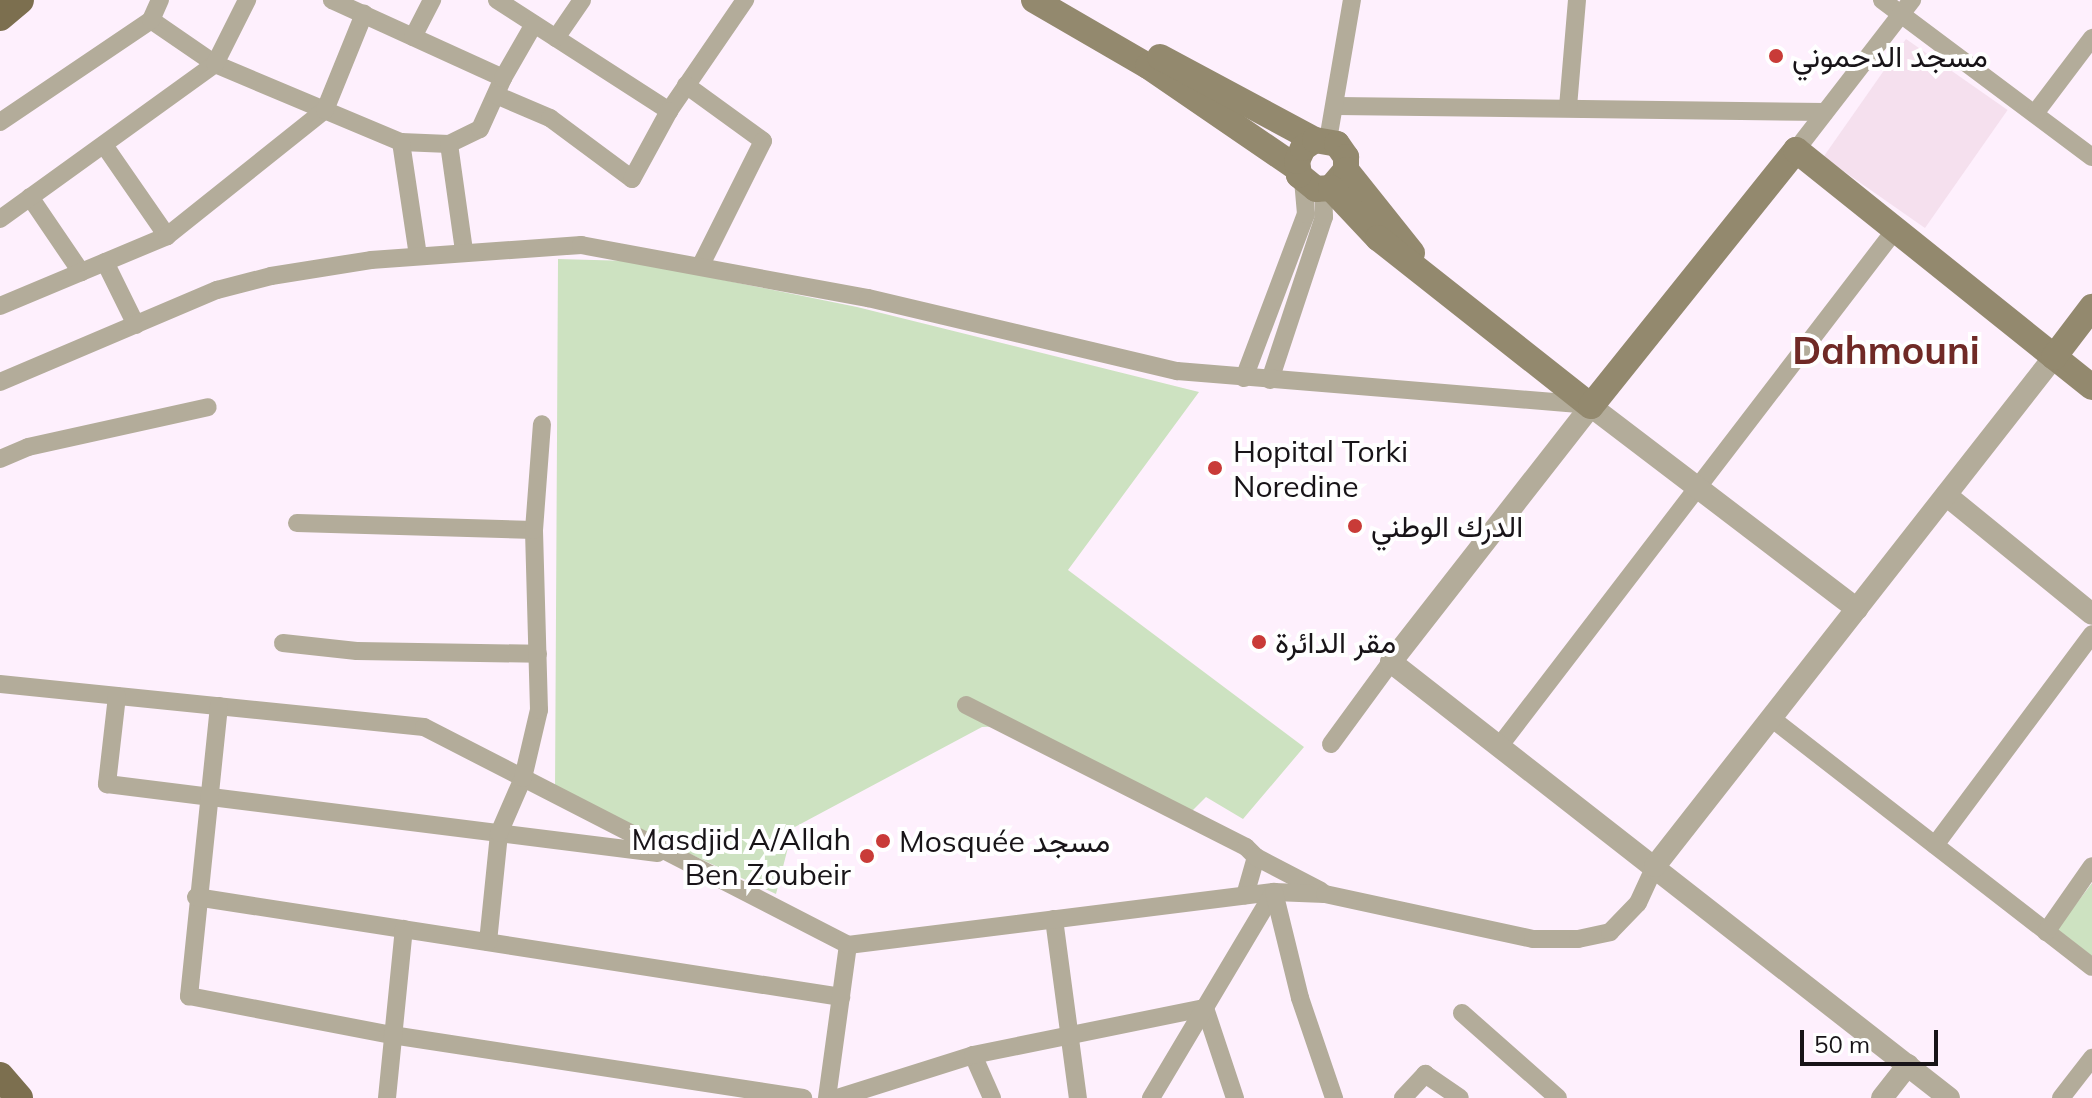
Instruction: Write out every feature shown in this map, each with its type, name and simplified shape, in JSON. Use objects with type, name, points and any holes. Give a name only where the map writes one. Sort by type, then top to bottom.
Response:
[{"type":"main road","points":[[0,17],[20,0]]},
{"type":"main road","points":[[1034,0],[1148,66],[1320,179],[1424,271],[1591,406],[1796,150],[2092,387]]},
{"type":"main road","points":[[1061,0],[1343,151],[1320,179]]},
{"type":"main road","points":[[1320,179],[1299,154],[1322,140]]},
{"type":"main road","points":[[2054,357],[2092,307]]},
{"type":"main road","points":[[0,1076],[19,1098]]},
{"type":"street","points":[[0,122],[151,20],[160,0]]},
{"type":"street","points":[[0,219],[215,64],[247,0]]},
{"type":"street","points":[[413,37],[432,0]]},
{"type":"street","points":[[497,0],[669,111]]},
{"type":"street","points":[[556,38],[582,0]]},
{"type":"street","points":[[335,1],[413,37],[500,86],[550,118],[632,179],[669,111],[745,0]]},
{"type":"street","points":[[1322,140],[1337,106],[1352,0]]},
{"type":"street","points":[[1568,107],[1577,0]]},
{"type":"street","points":[[1882,0],[1906,7],[2092,157]]},
{"type":"street","points":[[1796,150],[1906,7]]},
{"type":"street","points":[[0,306],[167,236],[325,110],[364,14]]},
{"type":"street","points":[[151,20],[215,64],[401,142],[449,144],[480,129],[534,24]]},
{"type":"street","points":[[2036,112],[2092,38]]},
{"type":"street","points":[[686,85],[763,141],[701,265]]},
{"type":"street","points":[[1337,106],[1825,112]]},
{"type":"street","points":[[401,142],[418,256]]},
{"type":"street","points":[[449,144],[464,251]]},
{"type":"street","points":[[104,145],[167,236]]},
{"type":"street","points":[[1244,378],[1320,179]]},
{"type":"street","points":[[1270,380],[1324,217],[1320,179]]},
{"type":"street","points":[[30,197],[81,272]]},
{"type":"street","points":[[1501,744],[1895,230]]},
{"type":"street","points":[[0,382],[217,290],[271,276],[464,251],[581,245],[701,265],[1177,371],[1591,406],[1700,485],[1857,609]]},
{"type":"street","points":[[105,262],[136,325]]},
{"type":"street","points":[[0,684],[424,727],[848,945],[1274,892],[1325,894],[1533,939],[1578,939],[1610,932],[1638,903],[1655,866],[2054,357]]},
{"type":"street","points":[[1331,744],[1391,662],[1591,406]]},
{"type":"street","points":[[0,459],[28,447],[208,407]]},
{"type":"street","points":[[488,942],[499,833],[523,778],[539,710],[534,530],[542,424]]},
{"type":"street","points":[[1946,495],[2092,614]]},
{"type":"street","points":[[297,523],[534,530]]},
{"type":"street","points":[[1935,845],[2092,634]]},
{"type":"street","points":[[283,643],[357,651],[538,654]]},
{"type":"street","points":[[1391,662],[1501,744],[1949,1098]]},
{"type":"street","points":[[117,696],[107,784],[673,855]]},
{"type":"street","points":[[966,705],[1246,847],[1256,857],[1325,894]]},
{"type":"street","points":[[219,706],[206,796],[189,996],[392,1035],[803,1098]]},
{"type":"street","points":[[1771,718],[2092,967]]},
{"type":"street","points":[[1245,895],[1256,857]]},
{"type":"street","points":[[2046,932],[2092,866]]},
{"type":"street","points":[[1151,1098],[1274,892]]},
{"type":"street","points":[[1274,892],[1300,998],[1334,1098]]},
{"type":"street","points":[[196,897],[841,997]]},
{"type":"street","points":[[1054,919],[1078,1098]]},
{"type":"street","points":[[387,1098],[404,929]]},
{"type":"street","points":[[827,1098],[848,945]]},
{"type":"street","points":[[837,1098],[973,1055],[1205,1008]]},
{"type":"street","points":[[1205,1008],[1235,1098]]},
{"type":"street","points":[[1462,1013],[1558,1098]]},
{"type":"street","points":[[973,1055],[992,1098]]},
{"type":"street","points":[[2061,1098],[2092,1058]]},
{"type":"street","points":[[1882,1098],[1908,1065]]},
{"type":"street","points":[[1403,1098],[1425,1074],[1460,1098]]},
{"type":"shaded area","points":[[1906,39],[2008,110],[1925,228],[1823,157]]},
{"type":"green space","points":[[558,259],[630,261],[857,307],[1199,392],[1068,570],[1304,747],[1243,819],[1206,797],[1188,815],[1006,726],[982,727],[793,828],[776,894],[555,791]]},
{"type":"green space","points":[[2092,883],[2092,956],[2057,929]]},
{"type":"place","name":"مسجد الدحموني","points":[[1776,56]]},
{"type":"place","name":"Hopital Torki Noredine","points":[[1215,468]]},
{"type":"place","name":"الدرك الوطني","points":[[1355,526]]},
{"type":"place","name":"مقر الدائرة","points":[[1259,642]]},
{"type":"place","name":"Mosquée مسجد","points":[[883,841]]},
{"type":"place","name":"Masdjid A/Allah Ben Zoubeir","points":[[867,856]]},
{"type":"district","name":"Dahmouni","points":[[1886,351]]}]
